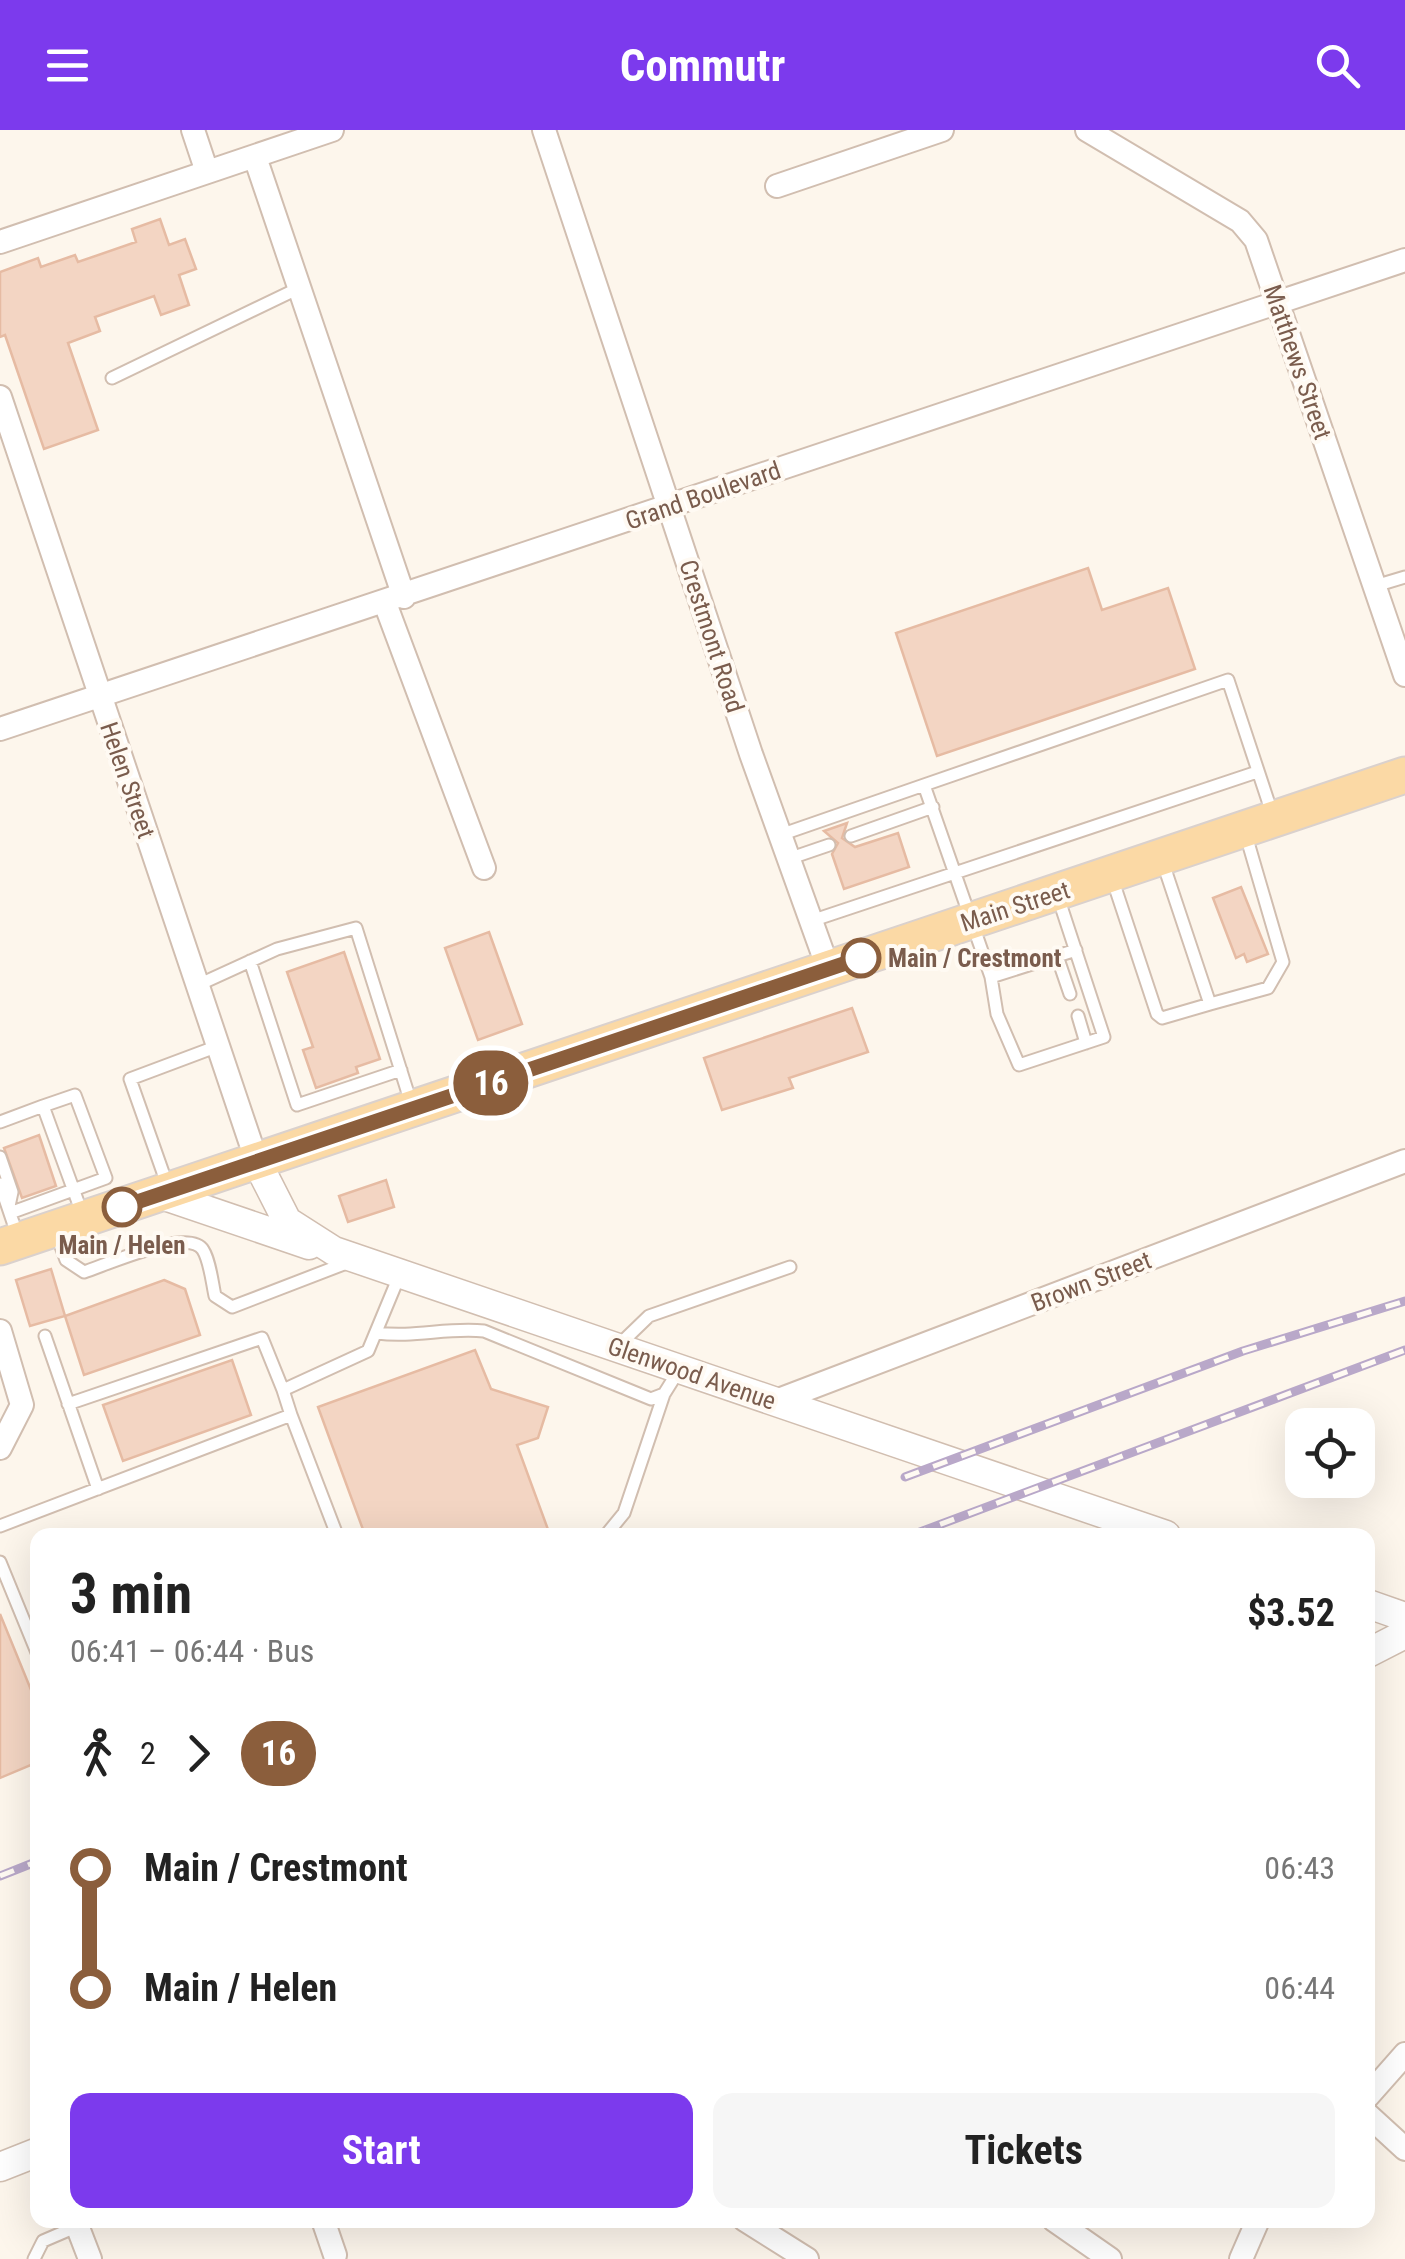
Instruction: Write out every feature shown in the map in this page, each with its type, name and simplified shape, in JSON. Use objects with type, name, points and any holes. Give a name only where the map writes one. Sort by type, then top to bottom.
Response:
[{"type":"main road","name":"Main Street","points":[[10,1228],[164,1192],[257,1162],[1405,775]]},
{"type":"street","points":[[193,130],[208,172]]},
{"type":"street","points":[[0,242],[332,130]]},
{"type":"street","name":"Crestmont Road","points":[[544,130],[668,507],[828,968]]},
{"type":"street","points":[[777,186],[942,130]]},
{"type":"street","name":"Matthews Street","points":[[1087,130],[1250,230],[1405,676]]},
{"type":"street","points":[[255,157],[300,288],[394,600],[484,868]]},
{"type":"street","name":"Grand Boulevard","points":[[0,728],[394,600],[1405,260]]},
{"type":"street","name":"Helen Street","points":[[0,397],[257,1162]]},
{"type":"street","name":"Brown Street","points":[[776,1401],[1405,1161]]},
{"type":"street","name":"Glenwood Avenue","points":[[257,1162],[288,1222],[346,1255],[1146,1528]]},
{"type":"street","points":[[164,1192],[262,1232],[346,1255]]},
{"type":"street","points":[[0,1331],[22,1405],[0,1448]]},
{"type":"street","points":[[1375,1606],[1405,1617]]},
{"type":"street","points":[[1375,1650],[1405,1634]]},
{"type":"street","points":[[1375,2088],[1405,2054]]},
{"type":"street","points":[[1375,2121],[1405,2149]]},
{"type":"street","points":[[0,2167],[30,2155]]},
{"type":"street","points":[[78,2228],[90,2259]]},
{"type":"street","points":[[326,2228],[335,2256]]},
{"type":"street","points":[[758,2228],[808,2259]]},
{"type":"street","points":[[1065,2228],[1110,2259]]},
{"type":"street","points":[[1240,2259],[1249,2228]]},
{"type":"lane","points":[[112,378],[300,288]]},
{"type":"lane","points":[[1375,586],[1405,576]]},
{"type":"lane","points":[[780,834],[1228,680],[1256,772],[1259,824],[1283,962],[1268,988],[1162,1018],[1157,1014],[1110,874]]},
{"type":"lane","points":[[812,921],[1256,772]]},
{"type":"lane","points":[[924,784],[991,976],[997,1014],[1019,1065],[1104,1037],[1056,892]]},
{"type":"lane","points":[[851,836],[933,806]]},
{"type":"lane","points":[[788,859],[829,845]]},
{"type":"lane","points":[[1162,858],[1210,1004]]},
{"type":"lane","points":[[198,985],[277,949],[356,928],[413,1109]]},
{"type":"lane","points":[[991,976],[1076,950]]},
{"type":"lane","points":[[1057,956],[1070,994]]},
{"type":"lane","points":[[250,961],[297,1105],[401,1070]]},
{"type":"lane","points":[[1078,1016],[1086,1042]]},
{"type":"lane","points":[[164,1192],[130,1079],[218,1046]]},
{"type":"lane","points":[[0,1125],[44,1111],[75,1095],[106,1178],[71,1212]]},
{"type":"lane","points":[[44,1111],[71,1212],[66,1260],[84,1272],[184,1240],[204,1250],[215,1296],[232,1306],[346,1255]]},
{"type":"lane","points":[[0,1157],[12,1192],[10,1228]]},
{"type":"lane","points":[[0,1184],[10,1228]]},
{"type":"lane","points":[[618,1347],[649,1316],[790,1267]]},
{"type":"lane","points":[[282,1390],[368,1350],[400,1273]]},
{"type":"lane","points":[[377,1333],[404,1336],[455,1328],[484,1331],[634,1394],[651,1399],[664,1394]]},
{"type":"lane","points":[[46,1336],[98,1489]]},
{"type":"lane","points":[[68,1404],[262,1338],[334,1528]]},
{"type":"lane","points":[[611,1528],[624,1512],[664,1394],[680,1368]]},
{"type":"lane","points":[[0,1526],[291,1414]]},
{"type":"lane","points":[[0,1562],[30,1635]]},
{"type":"lane","points":[[34,2259],[43,2241],[67,2228]]},
{"type":"building","points":[[160,219],[169,245],[185,239],[196,269],[179,275],[189,305],[161,315],[154,296],[95,317],[100,331],[68,343],[98,430],[44,449],[5,335],[0,337],[0,272],[38,258],[41,267],[75,255],[78,262],[136,242],[132,229]]},
{"type":"building","points":[[1088,568],[1102,610],[1168,588],[1195,669],[937,756],[896,633]]},
{"type":"building","points":[[847,823],[842,838],[855,847],[898,833],[909,867],[844,889],[832,854],[838,843],[824,831]]},
{"type":"building","points":[[1241,887],[1268,954],[1247,962],[1244,954],[1236,958],[1213,898]]},
{"type":"building","points":[[489,932],[522,1024],[478,1040],[445,948]]},
{"type":"building","points":[[344,952],[380,1059],[356,1067],[358,1073],[316,1088],[303,1050],[313,1047],[287,972]]},
{"type":"building","points":[[852,1008],[868,1052],[789,1078],[793,1088],[722,1110],[704,1058]]},
{"type":"building","points":[[39,1135],[56,1186],[22,1198],[4,1148]]},
{"type":"building","points":[[386,1180],[394,1207],[348,1222],[339,1196]]},
{"type":"building","points":[[51,1269],[65,1316],[30,1326],[16,1280]]},
{"type":"building","points":[[164,1280],[185,1289],[200,1335],[84,1375],[65,1316]]},
{"type":"building","points":[[475,1350],[491,1389],[548,1407],[538,1438],[517,1445],[547,1528],[362,1528],[318,1407]]},
{"type":"building","points":[[232,1360],[251,1415],[123,1461],[103,1405]]},
{"type":"building","points":[[0,1614],[30,1687],[30,1765],[0,1778]]},
{"type":"railway","points":[[905,1477],[1243,1351],[1405,1301]]},
{"type":"railway","points":[[931,1528],[1405,1350]]},
{"type":"railway","points":[[0,1876],[30,1864]]},
{"type":"bus line","name":"16","points":[[122,1207],[861,958]]},
{"type":"place","name":"Main / Crestmont","points":[[861,958]]},
{"type":"place","name":"Main / Helen","points":[[122,1207]]}]
